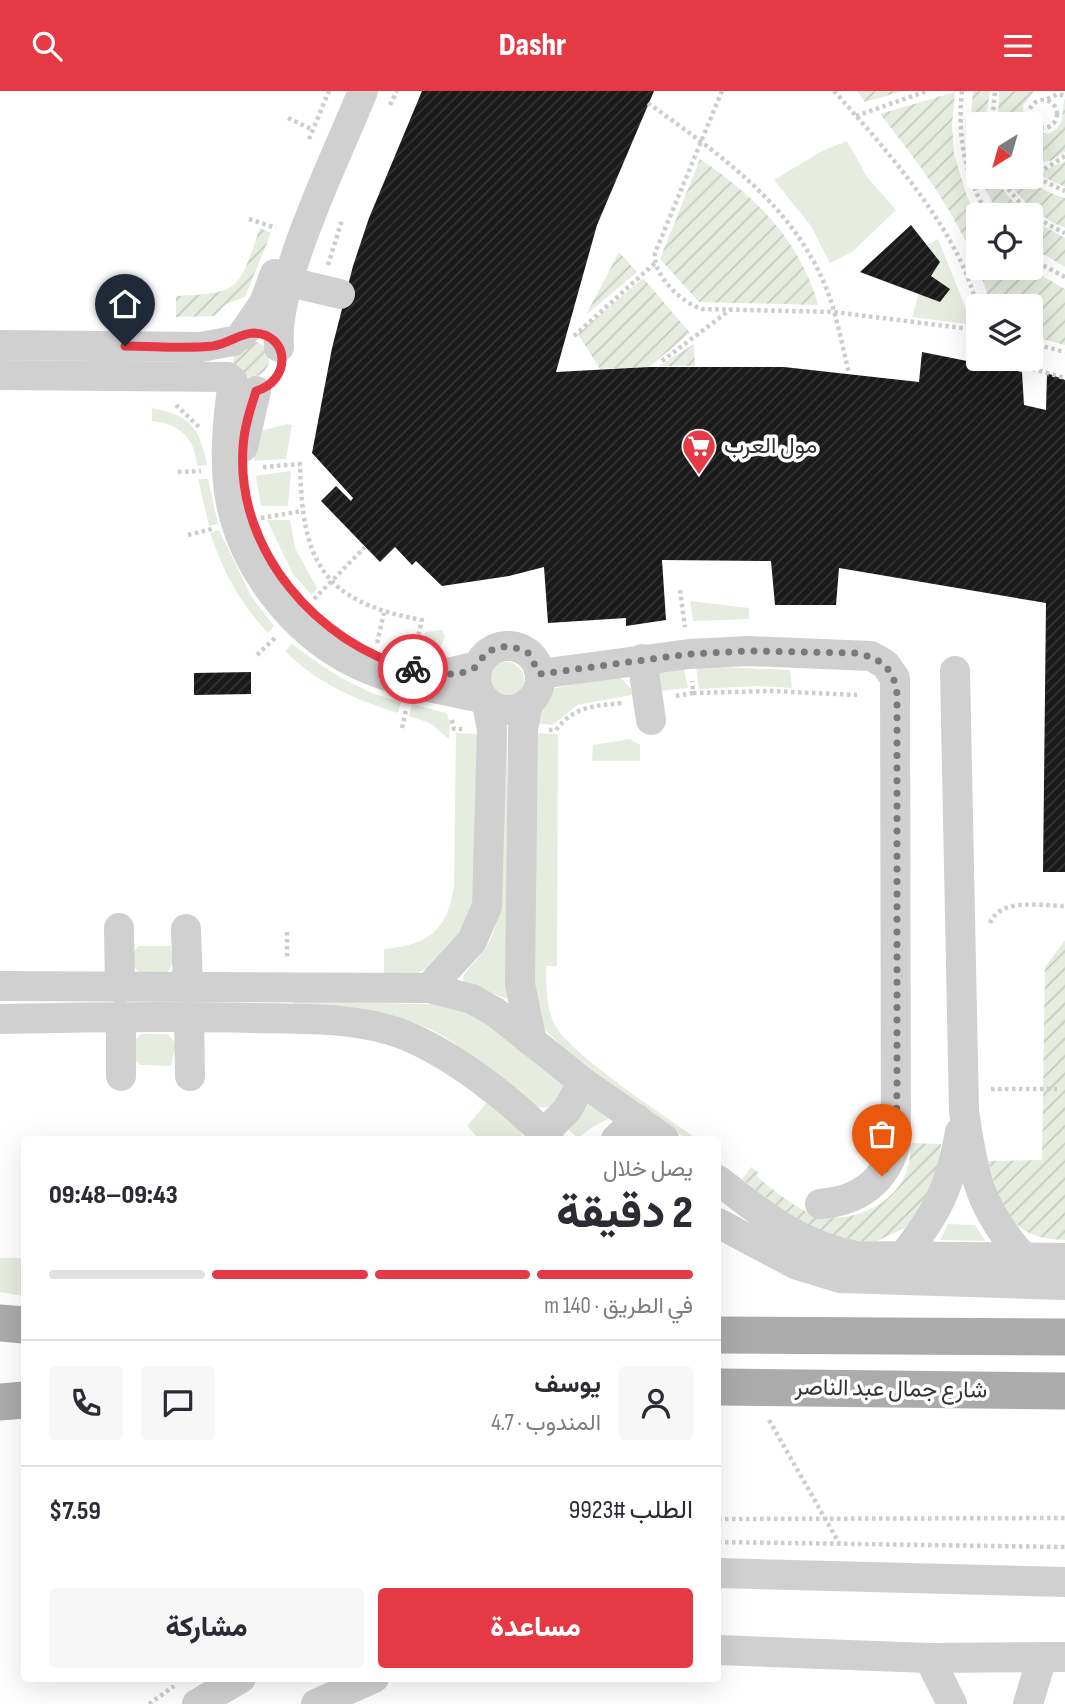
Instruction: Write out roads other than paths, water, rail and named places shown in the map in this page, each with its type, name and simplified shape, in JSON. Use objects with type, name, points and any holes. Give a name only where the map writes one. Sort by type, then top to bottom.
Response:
[{"type":"main road","points":[[0,1323],[21,1325]]},
{"type":"main road","points":[[721,1335],[1065,1337]]},
{"type":"main road","name":"شارع جمال عبد الناصر","points":[[721,1387],[1065,1391]]},
{"type":"main road","points":[[0,1402],[21,1400]]},
{"type":"street","points":[[0,375],[239,383],[265,388],[279,375],[282,366],[278,320],[281,280],[346,91]]},
{"type":"street","points":[[363,91],[303,239],[281,280],[225,359],[239,383],[235,468],[236,523],[252,560],[277,599],[309,632],[341,655],[386,676],[487,710],[507,711],[525,716]]},
{"type":"street","points":[[281,280],[330,292]]},
{"type":"street","points":[[0,345],[201,347],[264,335],[279,347]]},
{"type":"street","points":[[235,468],[266,552],[305,607],[334,632],[374,656],[410,668],[448,673],[477,666],[494,649],[517,647],[528,653],[540,674],[537,690],[525,716],[520,975],[523,1007],[532,1042]]},
{"type":"street","points":[[540,674],[642,659],[748,651],[855,653],[871,656],[886,664],[895,678],[896,1144],[891,1161],[870,1189],[838,1203],[820,1204]]},
{"type":"street","points":[[642,659],[650,710]]},
{"type":"street","points":[[429,988],[472,941],[487,906],[487,710],[477,688],[477,666]]},
{"type":"street","points":[[955,671],[964,1111],[975,1174],[987,1210],[1000,1232],[1024,1258]]},
{"type":"street","points":[[119,928],[121,1076]]},
{"type":"street","points":[[186,929],[190,1076]]},
{"type":"street","points":[[0,986],[120,1002],[189,1002],[429,988],[472,999],[495,1012],[583,1082],[626,1129],[653,1136]]},
{"type":"street","points":[[0,1019],[120,1002]]},
{"type":"street","points":[[189,1002],[367,1025],[406,1036],[442,1054],[475,1077],[545,1136]]},
{"type":"street","points":[[547,1136],[567,1110],[583,1082]]},
{"type":"street","points":[[903,1256],[938,1209],[948,1186],[964,1111]]},
{"type":"street","points":[[721,1182],[791,1235],[812,1245],[857,1256],[1065,1258]]},
{"type":"street","points":[[721,1225],[797,1265],[840,1278],[1065,1285]]},
{"type":"street","points":[[721,1573],[1065,1582]]},
{"type":"street","points":[[721,1650],[929,1658],[1054,1657],[1028,1704]]},
{"type":"street","points":[[929,1658],[952,1704]]},
{"type":"street","points":[[186,1695],[228,1682]]},
{"type":"street","points":[[316,1704],[365,1682]]},
{"type":"place","name":"مول العرب","points":[[699,476]]}]
